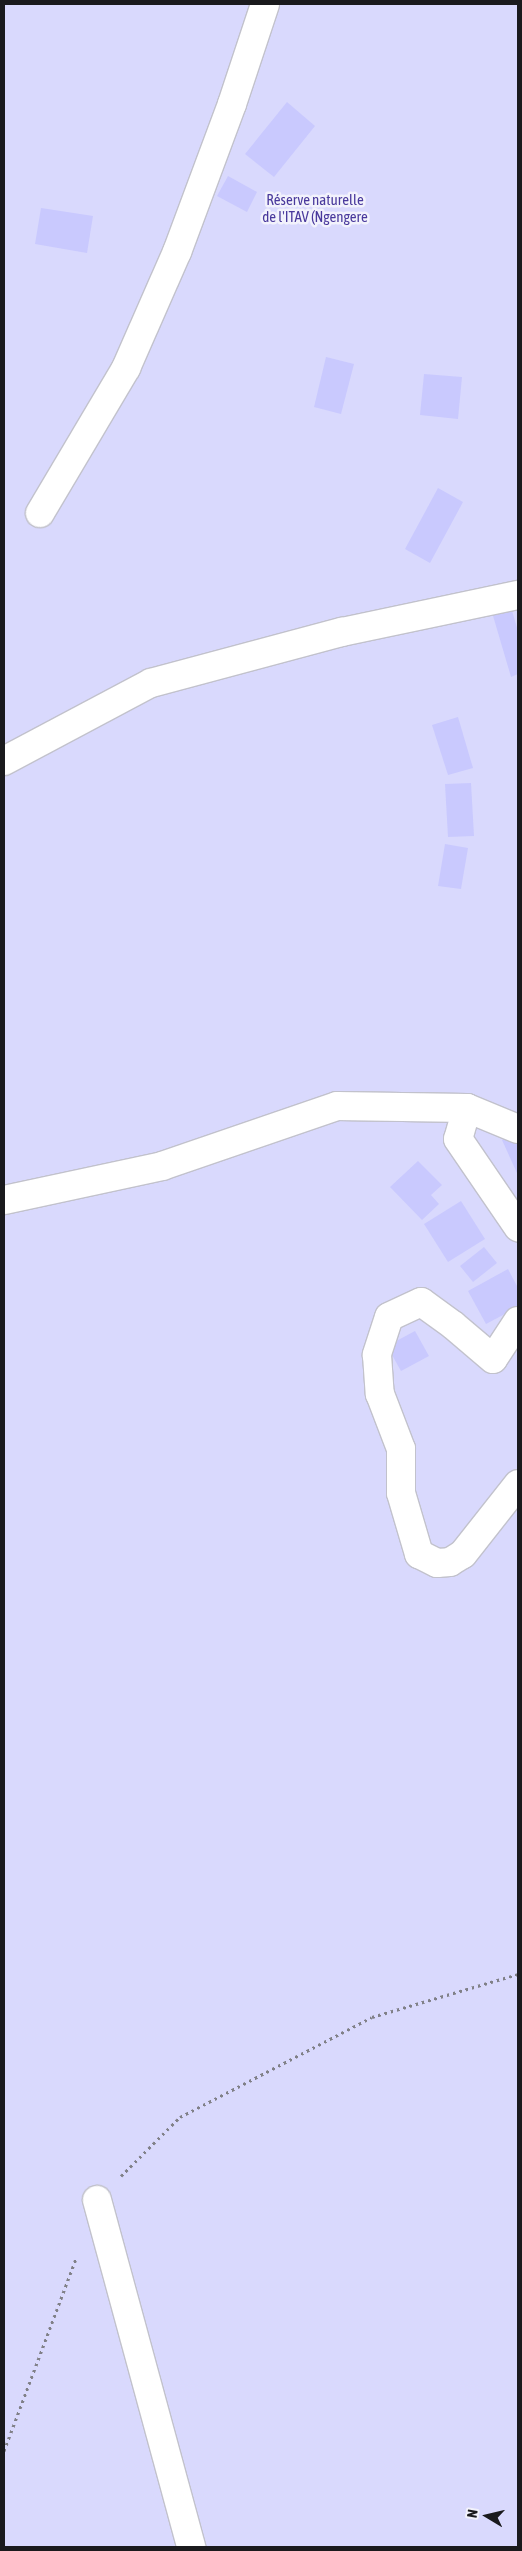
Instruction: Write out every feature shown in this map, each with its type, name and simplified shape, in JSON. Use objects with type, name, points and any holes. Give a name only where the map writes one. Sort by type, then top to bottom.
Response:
[{"type":"street","points":[[40,513],[126,368],[177,252],[232,104],[265,4]]},
{"type":"street","points":[[4,761],[151,683],[342,632],[518,595]]},
{"type":"street","points":[[4,1200],[162,1166],[337,1106],[466,1108],[518,1129]]},
{"type":"street","points":[[466,1108],[458,1139],[518,1227]]},
{"type":"street","points":[[518,1321],[492,1358],[453,1325],[421,1302],[389,1317],[376,1355],[380,1394],[401,1449],[401,1493],[419,1554],[437,1564],[450,1562],[463,1554],[518,1484]]},
{"type":"street","points":[[97,2200],[191,2547]]},
{"type":"path","points":[[97,2200],[180,2116],[372,2017],[518,1974]]},
{"type":"path","points":[[4,2451],[76,2256]]},
{"type":"green space","name":"Réserve naturelle de l'ITAV (Ngengere","points":[[4,4],[518,4],[518,2547],[4,2547]]},
{"type":"building","points":[[287,102],[315,126],[274,177],[245,154]]},
{"type":"building","points":[[228,176],[257,192],[247,212],[217,196]]},
{"type":"building","points":[[41,208],[93,216],[87,253],[35,244]]},
{"type":"building","points":[[326,357],[354,364],[341,414],[314,407]]},
{"type":"building","points":[[424,374],[462,377],[458,419],[420,415]]},
{"type":"building","points":[[438,488],[463,502],[430,563],[405,549]]},
{"type":"building","points":[[510,604],[518,631],[518,674],[511,677],[491,609]]},
{"type":"building","points":[[458,717],[473,768],[448,775],[432,725]]},
{"type":"building","points":[[471,783],[474,836],[448,837],[445,784]]},
{"type":"building","points":[[445,844],[468,848],[461,889],[438,886]]},
{"type":"building","points":[[518,1132],[518,1172],[517,1173],[502,1140]]},
{"type":"building","points":[[418,1161],[442,1185],[431,1195],[439,1204],[422,1220],[390,1187]]},
{"type":"building","points":[[461,1201],[485,1239],[448,1262],[424,1224]]},
{"type":"building","points":[[484,1247],[497,1263],[473,1282],[460,1266]]},
{"type":"building","points":[[508,1269],[518,1288],[518,1307],[486,1324],[468,1291]]},
{"type":"building","points":[[415,1331],[429,1356],[401,1371],[387,1346]]}]
